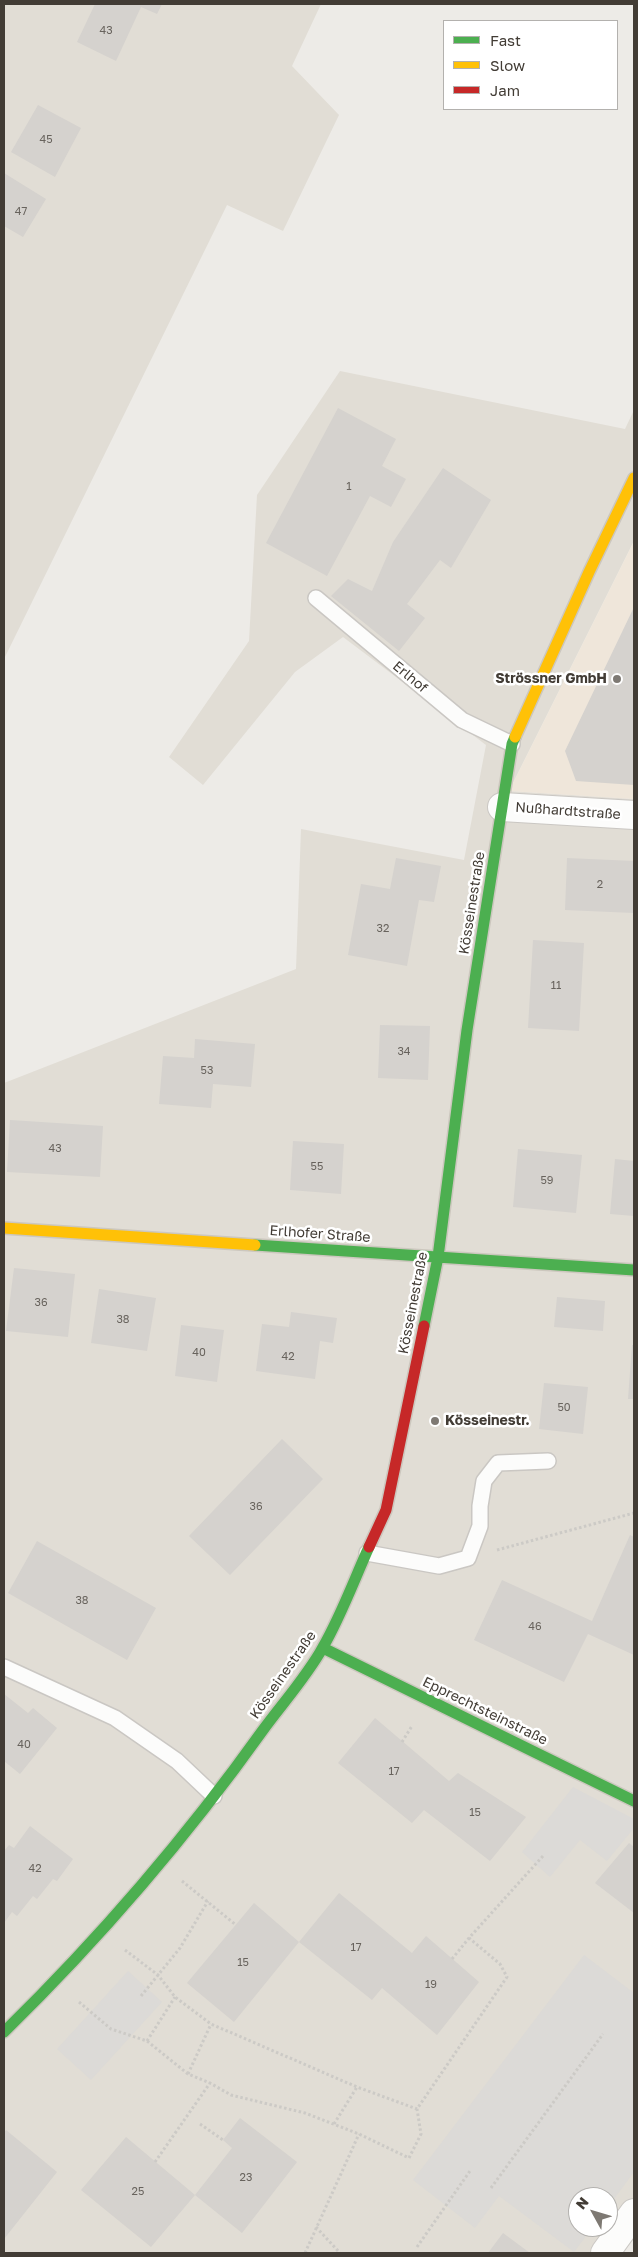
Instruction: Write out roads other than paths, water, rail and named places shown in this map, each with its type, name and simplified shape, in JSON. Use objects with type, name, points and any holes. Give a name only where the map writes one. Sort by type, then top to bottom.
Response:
[{"type":"street","name":"Kösseinestraße","points":[[4,2032],[55,1982],[100,1932],[214,1796],[323,1648],[386,1510],[438,1257],[467,1030],[512,744],[588,572],[634,478]]},
{"type":"street","name":"Nußhardtstraße","points":[[502,807],[634,815]]},
{"type":"street","name":"Erlhofer Straße","points":[[4,1228],[634,1270]]},
{"type":"street","name":"Epprechtsteinstraße","points":[[323,1648],[634,1801]]},
{"type":"street","points":[[605,2253],[634,2214]]},
{"type":"lane","name":"Erlhof","points":[[316,598],[462,720],[512,744]]},
{"type":"lane","points":[[366,1553],[439,1566],[468,1558],[480,1526],[484,1481],[498,1464],[548,1461]]},
{"type":"lane","points":[[4,1667],[115,1718],[177,1762],[214,1796]]},
{"type":"place","name":"Strössner GmbH","points":[[617,679]]},
{"type":"place","name":"Kösseinestr.","points":[[435,1421]]}]
